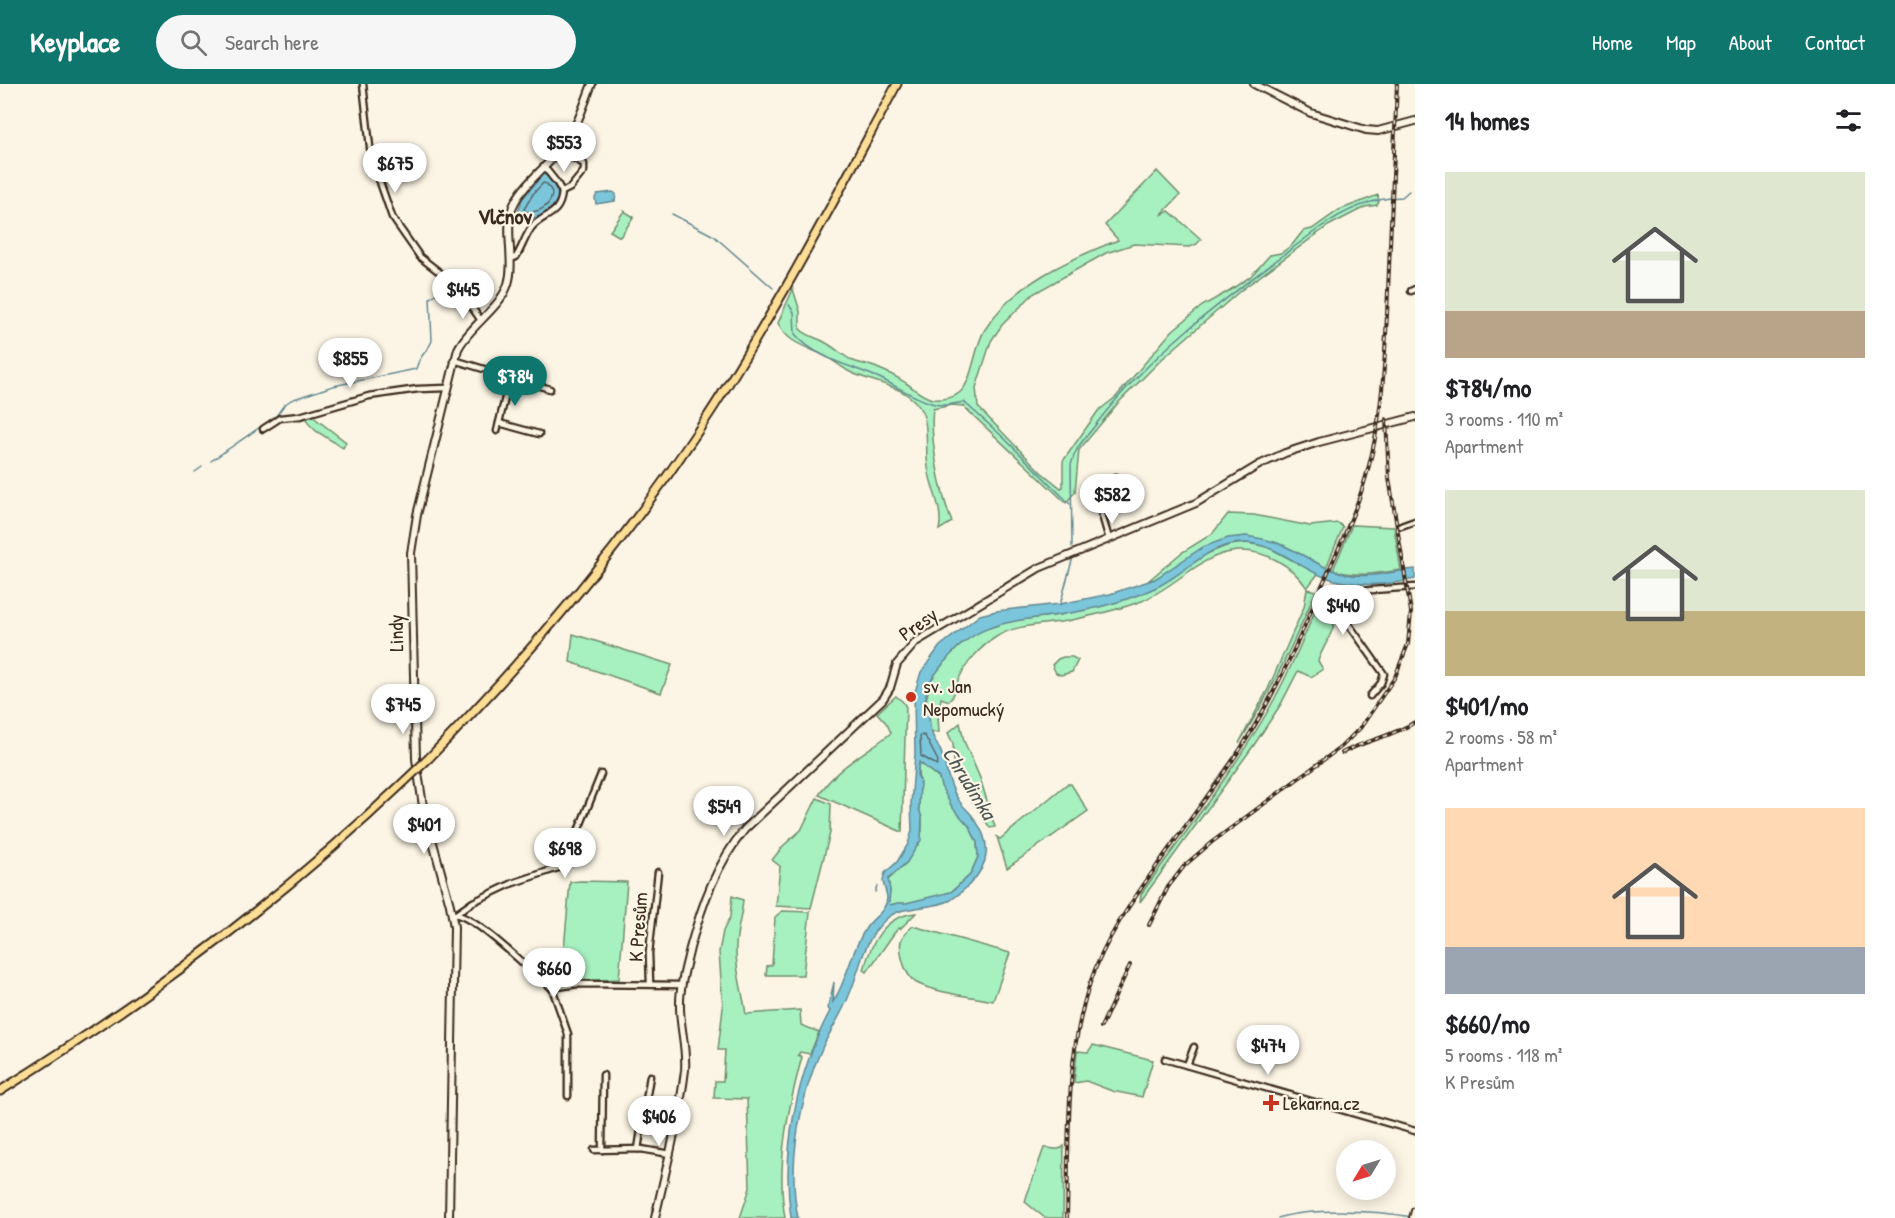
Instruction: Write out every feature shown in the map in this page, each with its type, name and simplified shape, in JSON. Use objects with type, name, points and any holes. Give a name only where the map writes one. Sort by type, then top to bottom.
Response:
[{"type":"main road","points":[[0,1091],[114,1018],[212,948],[304,873],[429,759],[551,626],[631,526],[676,463],[771,314],[897,84]]},
{"type":"street","points":[[363,84],[371,156],[389,212],[420,257],[458,287],[480,319]]},
{"type":"street","name":"Lindy","points":[[449,1218],[454,914],[420,791],[415,743],[411,553],[414,529],[454,360],[464,337],[499,300],[510,277],[512,208],[518,197],[560,150],[574,128],[592,84]]},
{"type":"street","points":[[1254,84],[1311,113],[1364,130],[1378,131],[1412,122]]},
{"type":"street","points":[[560,150],[584,164],[585,167],[573,185],[562,192]]},
{"type":"street","points":[[511,259],[516,257],[532,228],[554,212],[560,201],[562,192],[544,168]]},
{"type":"street","points":[[454,360],[550,389]]},
{"type":"street","points":[[497,431],[510,377]]},
{"type":"street","points":[[263,429],[280,418],[297,417],[358,399],[401,391],[447,388]]},
{"type":"street","name":"Presy","points":[[655,1218],[670,1154],[686,1058],[680,1008],[681,986],[702,905],[714,878],[734,843],[755,819],[880,703],[890,688],[897,664],[908,650],[926,636],[1039,568],[1196,503],[1285,453],[1415,417]]},
{"type":"street","points":[[499,423],[538,434]]},
{"type":"street","points":[[1109,538],[1097,498],[1116,477]]},
{"type":"street","points":[[1401,526],[1415,520]]},
{"type":"street","points":[[1370,696],[1382,683],[1384,674],[1345,619],[1342,610],[1344,603],[1350,595],[1358,591],[1415,586]]},
{"type":"street","points":[[454,914],[504,887],[561,867],[566,861],[601,774]]},
{"type":"street","name":"K Presům","points":[[650,984],[649,953],[658,872]]},
{"type":"street","points":[[454,914],[481,928],[552,988],[568,1034],[568,1096]]},
{"type":"street","name":"K Presům","points":[[552,988],[577,984],[681,986]]},
{"type":"street","points":[[1187,1065],[1194,1047]]},
{"type":"street","points":[[1165,1059],[1415,1131]]},
{"type":"street","points":[[602,1150],[603,1075]]},
{"type":"street","points":[[638,1149],[650,1076]]},
{"type":"street","points":[[594,1150],[638,1149],[670,1154]]},
{"type":"street","points":[[1413,1218],[1415,1211]]},
{"type":"green space","points":[[1157,171],[1180,195],[1161,215],[1169,211],[1201,239],[1197,244],[1190,247],[1134,244],[1106,253],[1033,294],[1002,325],[991,341],[976,388],[978,407],[1041,472],[1061,488],[1063,487],[1063,461],[1098,411],[1116,397],[1172,331],[1202,306],[1250,277],[1270,255],[1281,253],[1292,245],[1303,231],[1312,229],[1339,210],[1378,195],[1379,202],[1377,205],[1365,207],[1328,226],[1240,291],[1162,359],[1118,403],[1079,450],[1075,492],[1066,503],[963,406],[952,405],[933,409],[932,421],[937,466],[952,522],[939,530],[940,514],[929,475],[922,412],[916,403],[899,390],[848,371],[787,336],[778,323],[793,289],[800,311],[800,329],[803,332],[828,344],[851,360],[896,377],[925,396],[933,399],[950,397],[956,395],[967,382],[981,338],[996,314],[1026,287],[1044,275],[1118,240],[1105,225]]},
{"type":"green space","points":[[624,211],[634,217],[620,237],[610,231]]},
{"type":"green space","points":[[312,416],[346,442],[343,448],[316,431],[308,423],[307,417]]},
{"type":"green space","points":[[1228,514],[1254,515],[1310,526],[1338,523],[1343,527],[1326,568],[1283,545],[1228,538],[1148,581],[1181,553],[1212,534]]},
{"type":"green space","points":[[1352,525],[1394,527],[1401,570],[1359,574],[1333,570]]},
{"type":"green space","points":[[1247,543],[1268,547],[1318,574],[1307,588],[1294,572],[1268,556],[1248,551],[1225,553],[1201,564],[1142,601],[1085,617],[1021,627],[1004,633],[984,646],[969,662],[951,699],[949,701],[941,698],[938,716],[939,732],[931,733],[926,700],[931,679],[949,656],[974,633],[1010,621],[1060,615],[1147,591],[1170,579],[1201,556],[1229,545]]},
{"type":"green space","points":[[1307,589],[1316,591],[1271,688],[1239,743],[1268,689],[1304,607]]},
{"type":"green space","points":[[1321,597],[1330,605],[1335,620],[1318,661],[1323,669],[1311,677],[1298,671],[1281,704],[1254,745],[1140,902],[1141,894],[1224,780],[1255,733],[1290,668]]},
{"type":"green space","points":[[573,634],[672,665],[661,693],[570,662]]},
{"type":"green space","points":[[1063,657],[1078,660],[1072,672],[1061,675],[1056,673],[1052,665]]},
{"type":"green space","points":[[896,696],[906,707],[902,832],[819,795],[843,768],[891,733],[887,724],[877,713]]},
{"type":"green space","points":[[960,723],[964,741],[980,778],[995,827],[990,828],[969,796],[954,762],[953,744],[948,733]]},
{"type":"green space","points":[[918,762],[939,778],[941,786],[969,826],[977,842],[978,857],[970,875],[951,892],[906,904],[890,905],[888,903],[890,891],[888,880],[907,862],[922,831]]},
{"type":"green space","points":[[1067,784],[1071,784],[1088,811],[1007,868],[997,837],[1000,839]]},
{"type":"green space","points":[[817,798],[831,804],[830,833],[811,908],[776,906],[780,866],[772,860],[783,846],[801,830]]},
{"type":"green space","points":[[570,882],[627,882],[619,979],[561,982]]},
{"type":"green space","points":[[732,896],[743,900],[736,955],[746,1014],[800,1010],[801,1025],[819,1032],[810,1054],[800,1052],[798,1055],[802,1057],[788,1117],[783,1157],[785,1218],[740,1218],[750,1188],[747,1099],[714,1098],[715,1081],[723,1081],[725,1050],[718,1050],[723,1008],[719,952],[723,931],[730,917]]},
{"type":"green space","points":[[782,911],[810,912],[803,975],[766,975],[767,966],[772,965],[775,917]]},
{"type":"green space","points":[[916,913],[895,932],[867,972],[864,970],[875,940],[887,925],[895,919]]},
{"type":"green space","points":[[913,926],[1010,953],[993,1001],[931,989],[912,980],[905,968],[900,947],[903,936]]},
{"type":"green space","points":[[1093,1045],[1153,1060],[1142,1097],[1112,1091],[1086,1081],[1074,1083],[1077,1051],[1088,1052]]},
{"type":"green space","points":[[1064,1146],[1063,1218],[1045,1218],[1025,1202],[1044,1148],[1057,1149]]},
{"type":"water","points":[[543,174],[554,183],[558,198],[543,215],[521,218],[518,213],[522,199]]},
{"type":"water","points":[[613,192],[616,194],[615,201],[596,204],[597,194]]},
{"type":"water","points":[[1246,536],[1274,542],[1329,569],[1346,574],[1372,575],[1415,569],[1415,579],[1380,584],[1345,583],[1313,572],[1267,547],[1247,543],[1234,544],[1211,552],[1170,580],[1135,596],[1084,610],[995,626],[981,631],[955,650],[931,680],[927,690],[930,730],[941,752],[952,789],[983,835],[986,844],[985,860],[976,877],[951,900],[900,911],[892,915],[878,928],[867,945],[847,1000],[823,1046],[808,1086],[795,1153],[794,1176],[798,1218],[791,1218],[788,1192],[790,1138],[801,1085],[818,1035],[830,1011],[828,1008],[834,982],[833,1002],[861,937],[869,924],[885,907],[887,896],[883,880],[885,873],[897,862],[908,844],[912,831],[911,804],[915,754],[914,695],[921,672],[940,646],[980,615],[1060,604],[1110,594],[1155,579],[1203,547],[1228,538]],"holes":[[[919,762],[939,778],[952,807],[969,826],[977,842],[978,857],[970,875],[951,892],[890,905],[888,879],[907,862],[921,840],[920,780],[917,775]]]},
{"type":"waterway","points":[[1072,547],[1071,465],[1075,452],[1081,442],[1146,368],[1201,319],[1318,229],[1358,207],[1379,200],[1402,197],[1409,191]]},
{"type":"waterway","points":[[672,214],[714,236],[773,288]]},
{"type":"waterway","points":[[211,461],[276,416],[291,400],[333,386],[416,369],[419,360],[432,341],[430,298],[458,288]]},
{"type":"waterway","points":[[789,305],[794,312],[795,334],[812,349],[931,403],[943,405],[964,402],[1070,504]]},
{"type":"waterway","points":[[195,472],[202,467]]},
{"type":"waterway","points":[[1060,605],[1073,557]]},
{"type":"waterway","points":[[875,892],[877,886]]},
{"type":"waterway","points":[[1278,1218],[1325,1211],[1381,1213],[1411,1217]]},
{"type":"railway","points":[[1067,1218],[1072,1070],[1076,1041],[1090,983],[1104,949],[1132,902],[1232,762],[1264,710],[1340,546],[1366,475],[1378,423],[1384,371],[1397,84]]},
{"type":"railway","points":[[1149,925],[1168,887],[1185,865],[1212,842],[1341,747],[1361,727],[1395,677],[1408,644],[1411,612],[1389,478],[1386,419]]},
{"type":"railway","points":[[1342,753],[1415,722]]},
{"type":"railway","points":[[1101,1027],[1130,965]]},
{"type":"place","name":"sv. Jan Nepomucký","points":[[911,697]]},
{"type":"place","name":"Lekarna.cz","points":[[1271,1103]]},
{"type":"district","name":"Vlčnov","points":[[505,216]]},
{"type":"water label","name":"Chrudimka","points":[[969,783]]}]
